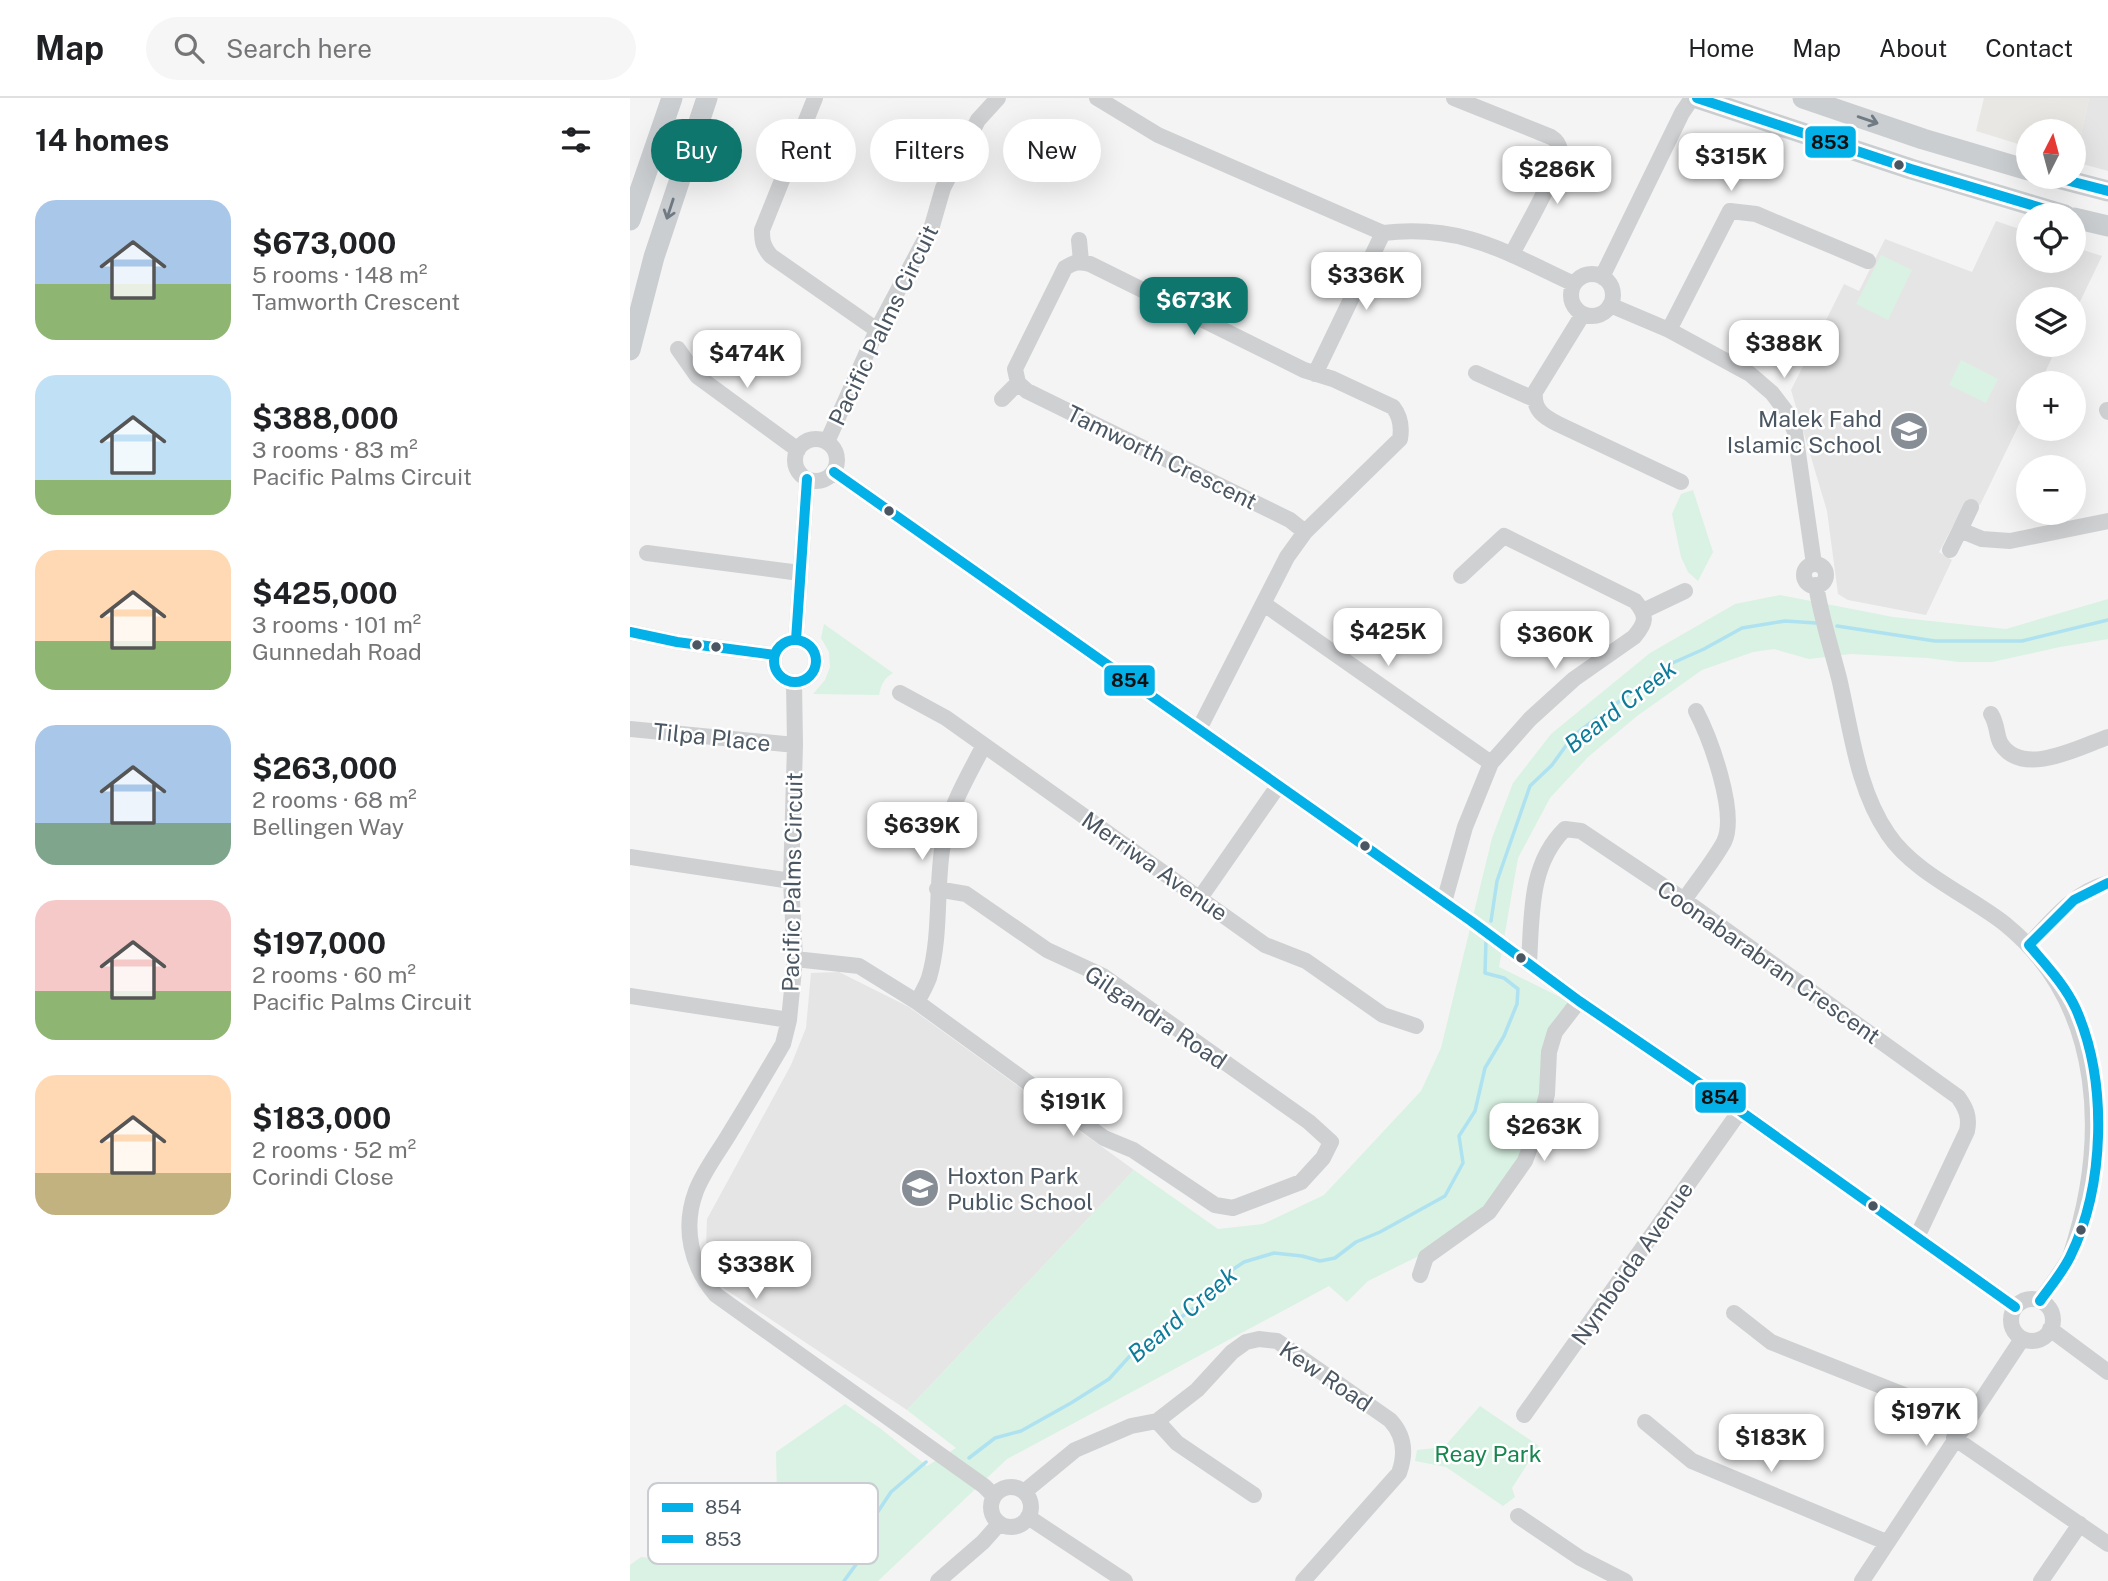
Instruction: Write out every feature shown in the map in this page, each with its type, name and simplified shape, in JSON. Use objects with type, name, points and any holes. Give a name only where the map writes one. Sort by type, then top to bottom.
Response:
[{"type":"main road","points":[[630,220],[672,98]]},
{"type":"main road","points":[[630,350],[654,257],[707,98]]},
{"type":"main road","points":[[1695,98],[1911,169],[2025,203]]},
{"type":"main road","points":[[1803,98],[1923,139],[2016,166]]},
{"type":"main road","points":[[2086,185],[2108,191]]},
{"type":"main road","points":[[2086,221],[2108,226]]},
{"type":"street","points":[[815,98],[762,230],[764,249],[877,330]]},
{"type":"street","name":"Pacific Palms Circuit","points":[[827,442],[877,330],[932,226],[943,188],[978,120],[998,98]]},
{"type":"street","points":[[1097,98],[1158,135],[1383,233],[1423,230],[1479,240],[1574,284]]},
{"type":"street","points":[[1454,98],[1551,137],[1558,143],[1558,161],[1512,254]]},
{"type":"street","points":[[1602,277],[1682,113],[1695,98]]},
{"type":"street","points":[[1669,330],[1730,211],[1756,214],[1868,261]]},
{"type":"street","points":[[1315,374],[1383,233]]},
{"type":"street","points":[[1079,240],[1081,261]]},
{"type":"street","points":[[1002,399],[1018,383],[1015,369],[1065,268],[1073,262],[1081,261],[1304,370],[1333,379],[1393,407],[1399,414],[1400,439],[1305,532],[1287,557],[1199,729]]},
{"type":"street","points":[[1586,275],[1602,277],[1612,290],[1610,305],[1600,314],[1583,314],[1573,306],[1571,300],[1574,284],[1586,275]]},
{"type":"street","points":[[1610,305],[1669,330],[1750,374],[1772,393],[1788,414],[1795,432],[1814,564],[1824,568],[1826,572],[1823,582],[1816,585],[1864,785],[1888,834],[1908,856],[2003,923],[2029,945],[2062,985],[2092,1044],[2105,1111],[2098,1182],[2071,1256],[2040,1301]]},
{"type":"street","points":[[1583,314],[1539,385],[1534,399],[1536,407],[1542,416],[1681,482]]},
{"type":"street","points":[[678,349],[697,376],[798,450]]},
{"type":"street","points":[[1476,373],[1534,399]]},
{"type":"street","name":"Tamworth Crescent","points":[[1018,383],[1027,391],[1290,520],[1305,532]]},
{"type":"street","points":[[811,440],[827,442],[836,455],[834,472],[824,480],[802,476],[796,465],[798,450],[811,440]]},
{"type":"street","points":[[834,472],[2015,1307]]},
{"type":"street","points":[[796,640],[807,479]]},
{"type":"street","points":[[1950,550],[1971,507]]},
{"type":"street","points":[[1960,530],[1982,539],[2010,541],[2108,521]]},
{"type":"street","points":[[1444,902],[1465,827],[1492,763],[1530,719],[1574,679],[1634,637],[1644,620],[1643,611],[1635,601],[1504,536],[1461,576]]},
{"type":"street","points":[[648,553],[800,573]]},
{"type":"street","points":[[1643,611],[1685,591]]},
{"type":"street","points":[[1264,604],[1492,763]]},
{"type":"street","points":[[630,632],[677,642],[775,655]]},
{"type":"street","points":[[796,640],[810,647],[816,662],[809,677],[794,682],[783,679],[776,671],[775,655],[785,643],[796,640]]},
{"type":"street","name":"Pacific Palms Circuit","points":[[794,682],[791,881],[795,959],[789,1020],[783,1044],[696,1190],[690,1220],[691,1247],[704,1282],[716,1295],[989,1491]]},
{"type":"street","name":"Merriwa Avenue","points":[[900,693],[946,719],[984,745],[1265,946],[1306,961],[1383,1015],[1416,1026]]},
{"type":"street","points":[[1684,900],[1725,840],[1728,825],[1726,802],[1707,733],[1696,711]]},
{"type":"street","points":[[1991,714],[1997,723],[2000,743],[2014,758],[2036,761],[2108,737]]},
{"type":"street","name":"Tilpa Place","points":[[630,729],[795,745]]},
{"type":"street","points":[[795,959],[859,966],[917,1002],[928,980],[935,944],[937,888],[942,846],[951,806],[984,745]]},
{"type":"street","points":[[1200,898],[1278,786]]},
{"type":"street","name":"Coonabarabran Crescent","points":[[1529,963],[1534,889],[1544,859],[1553,841],[1565,829],[1581,831],[1684,900],[1958,1097],[1965,1107],[1969,1121],[1967,1131],[1917,1237]]},
{"type":"street","points":[[630,857],[791,881]]},
{"type":"street","points":[[2029,945],[2070,901],[2087,890],[2108,883]]},
{"type":"street","name":"Gilgandra Road","points":[[917,1002],[1104,1138],[1133,1150],[1215,1205],[1233,1208],[1301,1182],[1323,1157],[1331,1142],[1309,1122],[1103,976],[1047,950],[966,894],[937,888]]},
{"type":"street","points":[[630,996],[789,1020]]},
{"type":"street","points":[[1420,1275],[1426,1257],[1489,1212],[1525,1161],[1547,1094],[1549,1052],[1555,1032],[1579,1001]]},
{"type":"street","name":"Nymboida Avenue","points":[[1524,1415],[1740,1111]]},
{"type":"street","points":[[2026,1300],[2046,1304],[2052,1314],[2050,1329],[2040,1339],[2022,1339],[2011,1325],[2015,1307],[2026,1300]]},
{"type":"street","points":[[1734,1313],[1771,1342],[1967,1420]]},
{"type":"street","points":[[2050,1329],[2108,1372]]},
{"type":"street","name":"Kew Road","points":[[1024,1492],[1075,1450],[1131,1426],[1157,1421],[1197,1390],[1232,1352],[1246,1342],[1259,1339],[1278,1341],[1372,1405],[1396,1427],[1403,1449],[1403,1462],[1399,1473],[1303,1581]]},
{"type":"street","points":[[1864,1580],[1954,1438],[2022,1339]]},
{"type":"street","points":[[1157,1421],[1177,1443],[1254,1495]]},
{"type":"street","points":[[1645,1422],[1692,1461],[1886,1542]]},
{"type":"street","points":[[1954,1438],[2108,1544]]},
{"type":"street","points":[[1008,1487],[1024,1492],[1031,1504],[1028,1517],[1012,1528],[999,1524],[991,1514],[989,1491],[1008,1487]]},
{"type":"street","points":[[1518,1516],[1580,1558],[1625,1581]]},
{"type":"street","points":[[1028,1517],[1122,1580]]},
{"type":"street","points":[[938,1581],[983,1542],[999,1524]]},
{"type":"street","points":[[2041,1581],[2080,1524]]},
{"type":"shaded area","points":[[1984,98],[2089,98],[2084,119],[2016,119],[2016,143],[1976,131]]},
{"type":"shaded area","points":[[2089,98],[2108,98],[2108,171],[2086,165],[2084,119]]},
{"type":"shaded area","name":"Malek Fahd Islamic School","points":[[1996,221],[2016,228],[2016,273],[2086,273],[2086,251],[2102,256],[2086,289],[2086,287],[2016,287],[2016,357],[2052,357],[2046,371],[2016,371],[2016,431],[1980,505],[1967,500],[1939,552],[1952,560],[1926,615],[1848,600],[1838,594],[1827,511],[1791,390],[1844,284],[1859,291],[1885,239],[1972,272]]},
{"type":"shaded area","name":"Hoxton Park Public School","points":[[839,972],[909,1007],[1134,1170],[907,1410],[719,1285],[706,1247],[707,1219],[791,1065],[806,1028],[811,973]]},
{"type":"green space","points":[[1881,255],[1912,270],[1888,320],[1856,304]]},
{"type":"green space","points":[[1961,360],[1998,379],[1986,403],[1949,385]]},
{"type":"green space","points":[[1693,490],[1713,552],[1698,581],[1688,572],[1681,557],[1672,514],[1681,494]]},
{"type":"green space","points":[[1780,595],[1893,617],[2006,629],[2108,599],[2108,639],[1992,662],[1851,654],[1809,659],[1774,649],[1753,652],[1702,670],[1637,716],[1588,757],[1550,798],[1518,858],[1499,967],[1570,1002],[1566,1028],[1557,1046],[1546,1114],[1497,1203],[1439,1246],[1368,1281],[1347,1302],[1329,1286],[1007,1459],[878,1581],[630,1581],[630,1565],[641,1557],[648,1558],[648,1564],[878,1564],[878,1483],[777,1483],[776,1452],[845,1404],[927,1466],[956,1448],[907,1410],[1134,1170],[1218,1229],[1263,1224],[1324,1195],[1421,1091],[1441,1048],[1492,838],[1513,783],[1551,734],[1650,653],[1735,604]]},
{"type":"green space","points":[[824,624],[893,673],[883,682],[879,695],[813,694],[825,680],[830,667],[829,652],[821,638]]},
{"type":"green space","name":"Reay Park","points":[[1480,1406],[1539,1446],[1512,1488],[1515,1497],[1503,1506],[1446,1467],[1415,1461],[1417,1450],[1444,1447]]},
{"type":"waterway","name":"Beard Creek","points":[[1837,626],[1935,641],[2022,641],[2108,620]]},
{"type":"waterway","name":"Beard Creek","points":[[1491,921],[1497,881],[1530,786],[1552,765],[1573,736],[1668,665],[1742,628],[1785,621],[1816,623]]},
{"type":"waterway","name":"Beard Creek","points":[[969,1458],[995,1438],[1021,1431],[1109,1379],[1138,1347],[1200,1304],[1223,1276],[1244,1262],[1274,1253],[1320,1261],[1335,1258],[1356,1242],[1380,1232],[1445,1196],[1463,1163],[1459,1136],[1475,1111],[1485,1068],[1504,1036],[1517,1004],[1518,989],[1504,978],[1485,973],[1486,940]]},
{"type":"waterway","name":"Beard Creek","points":[[878,1512],[891,1492],[926,1462]]},
{"type":"waterway","name":"Beard Creek","points":[[844,1581],[856,1564]]},
{"type":"transit line","name":"853","points":[[1697,98],[1911,169],[2025,203]]},
{"type":"transit line","name":"853","points":[[2086,185],[2108,191]]},
{"type":"transit line","name":"854","points":[[834,472],[2015,1307]]},
{"type":"transit line","name":"854","points":[[796,640],[807,479]]},
{"type":"transit line","name":"854","points":[[630,632],[677,642],[775,655]]},
{"type":"transit line","name":"854","points":[[795,640],[810,646],[816,661],[810,676],[795,682],[780,676],[774,661],[780,646],[795,640]]},
{"type":"transit line","name":"854","points":[[2029,945],[2074,900],[2108,883]]},
{"type":"transit line","name":"854","points":[[2029,945],[2061,983],[2076,1009],[2086,1038],[2097,1101],[2096,1167],[2082,1229],[2067,1263],[2040,1301]]},
{"type":"place","name":"Malek Fahd Islamic School","points":[[1909,431]]},
{"type":"place","name":"Hoxton Park Public School","points":[[920,1188]]}]
